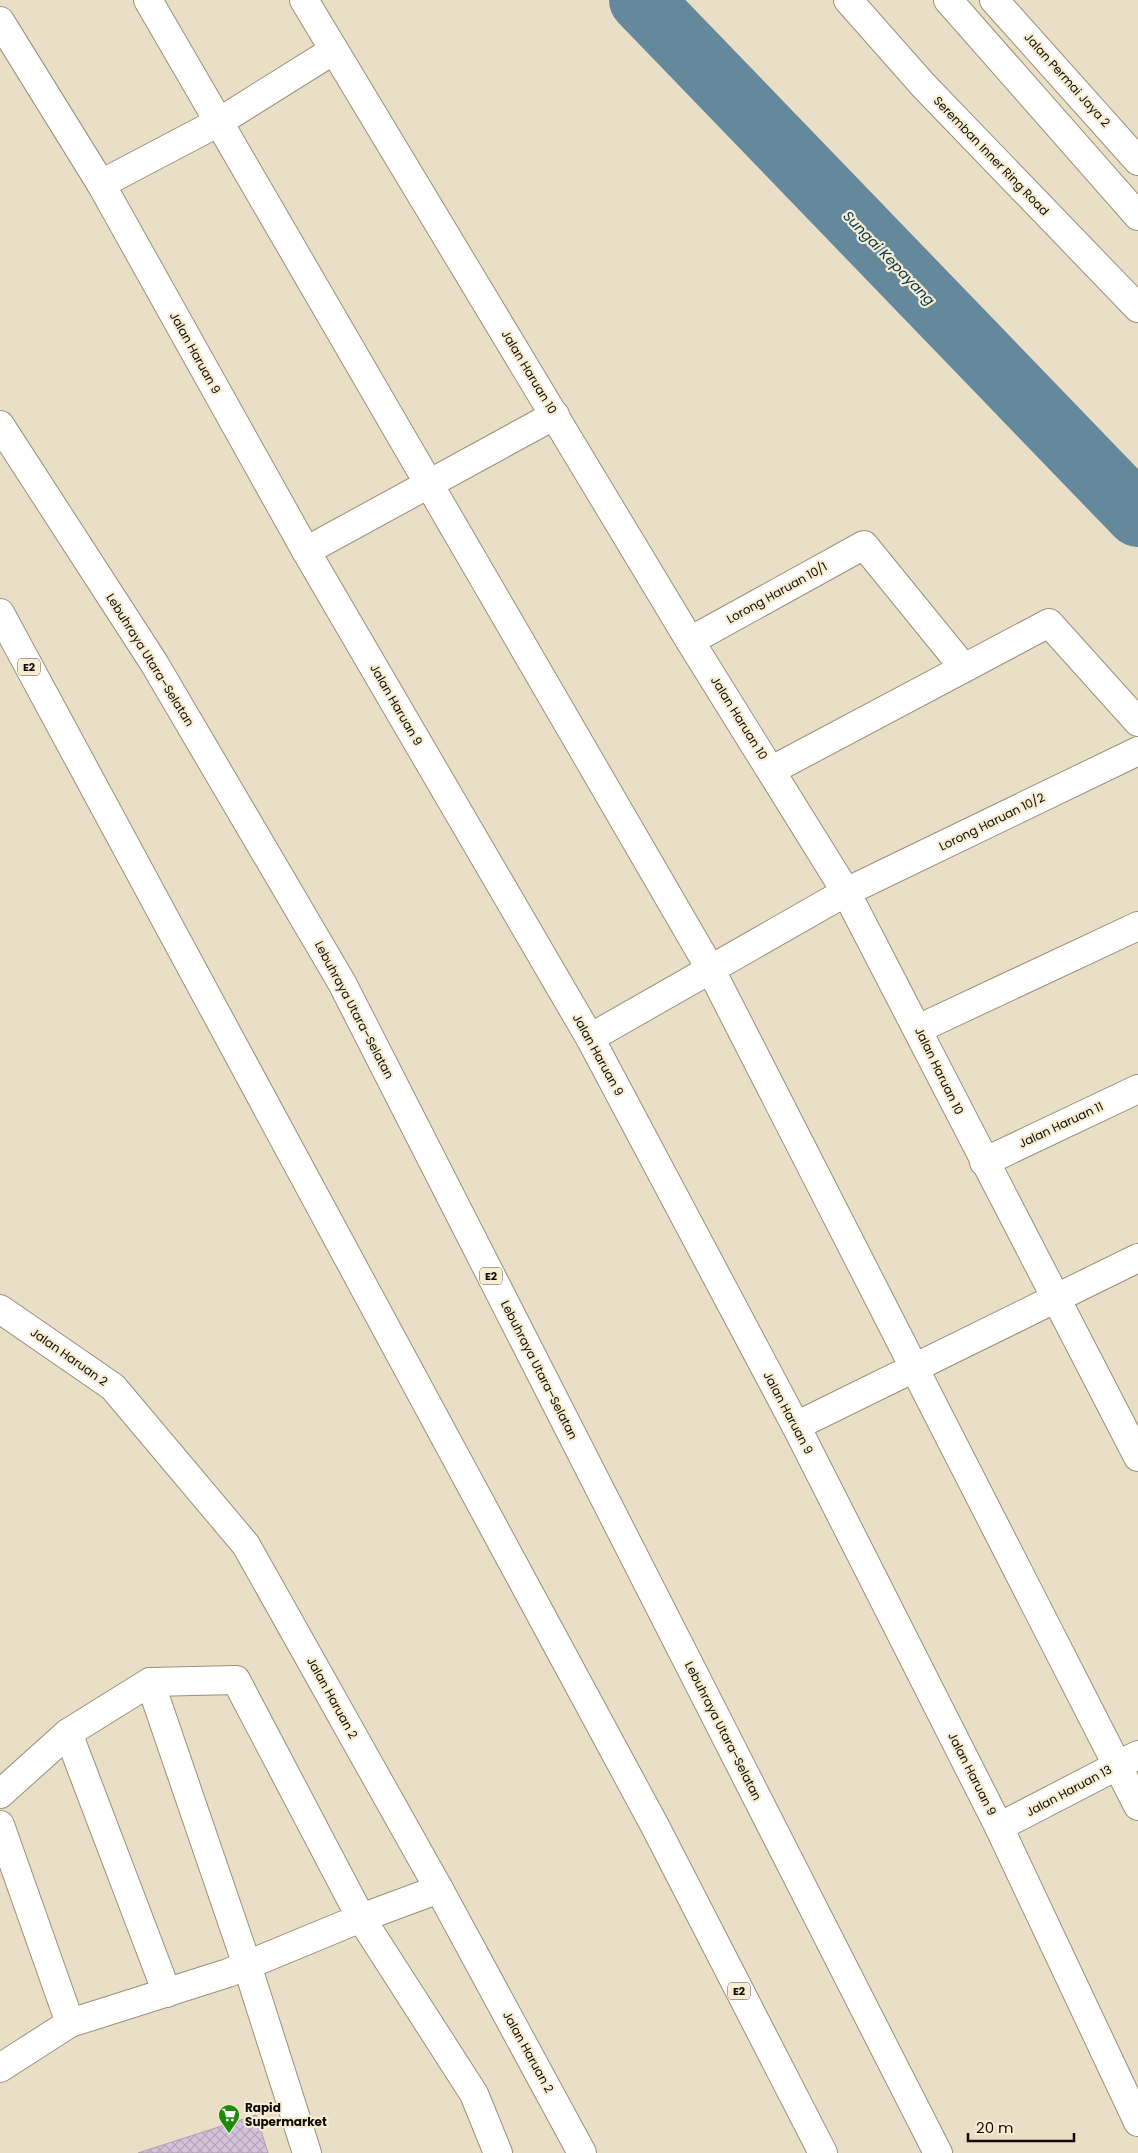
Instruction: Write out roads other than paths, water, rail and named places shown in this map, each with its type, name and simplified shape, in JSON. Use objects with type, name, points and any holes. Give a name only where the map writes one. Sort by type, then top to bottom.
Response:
[{"type":"main road","points":[[148,0],[711,970],[914,1368],[1128,1760],[1138,1806]]},
{"type":"main road","name":"Jalan Haruan 10","points":[[304,0],[690,640],[846,892],[918,1029],[984,1162],[1057,1298],[1131,1426],[1138,1457]]},
{"type":"main road","name":"Seremban Inner Ring Road","points":[[848,0],[924,86],[1138,308]]},
{"type":"main road","points":[[948,0],[1138,216]]},
{"type":"main road","name":"Jalan Permai Jaya 2","points":[[994,0],[1129,134],[1138,161]]},
{"type":"main road","name":"Jalan Haruan 9","points":[[0,21],[101,184],[306,551],[590,1038],[796,1426],[999,1827],[1138,2122]]},
{"type":"main road","points":[[101,184],[219,122],[334,50]]},
{"type":"main road","points":[[306,551],[428,482],[555,415]]},
{"type":"main road","name":"Lebuhraya Utara–Selatan","points":[[0,425],[154,663],[342,983],[938,2153]]},
{"type":"main road","name":"Lorong Haruan 10/1","points":[[690,640],[864,545],[964,668]]},
{"type":"main road","name":"E2","points":[[0,613],[656,1828],[823,2153]]},
{"type":"main road","points":[[772,770],[1049,624],[1138,722]]},
{"type":"main road","points":[[0,646],[59,721]]},
{"type":"main road","name":"Lorong Haruan 10/2","points":[[590,1038],[846,892],[1138,751]]},
{"type":"main road","points":[[918,1029],[1138,926]]},
{"type":"main road","name":"Jalan Haruan 11","points":[[984,1162],[1138,1089]]},
{"type":"main road","points":[[796,1426],[1138,1258]]},
{"type":"main road","name":"Jalan Haruan 2","points":[[0,1309],[113,1388],[246,1545],[439,1889],[582,2153]]},
{"type":"main road","points":[[0,1794],[68,1733],[150,1682],[236,1680],[362,1918],[474,2094],[498,2153]]},
{"type":"main road","points":[[150,1682],[247,1965],[307,2153]]},
{"type":"main road","points":[[68,1733],[167,1993]]},
{"type":"main road","name":"Jalan Haruan 13","points":[[999,1827],[1128,1760]]},
{"type":"main road","points":[[0,1825],[70,2023]]},
{"type":"main road","points":[[0,2068],[70,2023],[167,1993],[247,1965],[439,1889]]},
{"type":"waterway","name":"Sungai Kepayang","points":[[641,0],[1138,515]]},
{"type":"place","name":"Rapid Supermarket","points":[[229,2134]]}]
